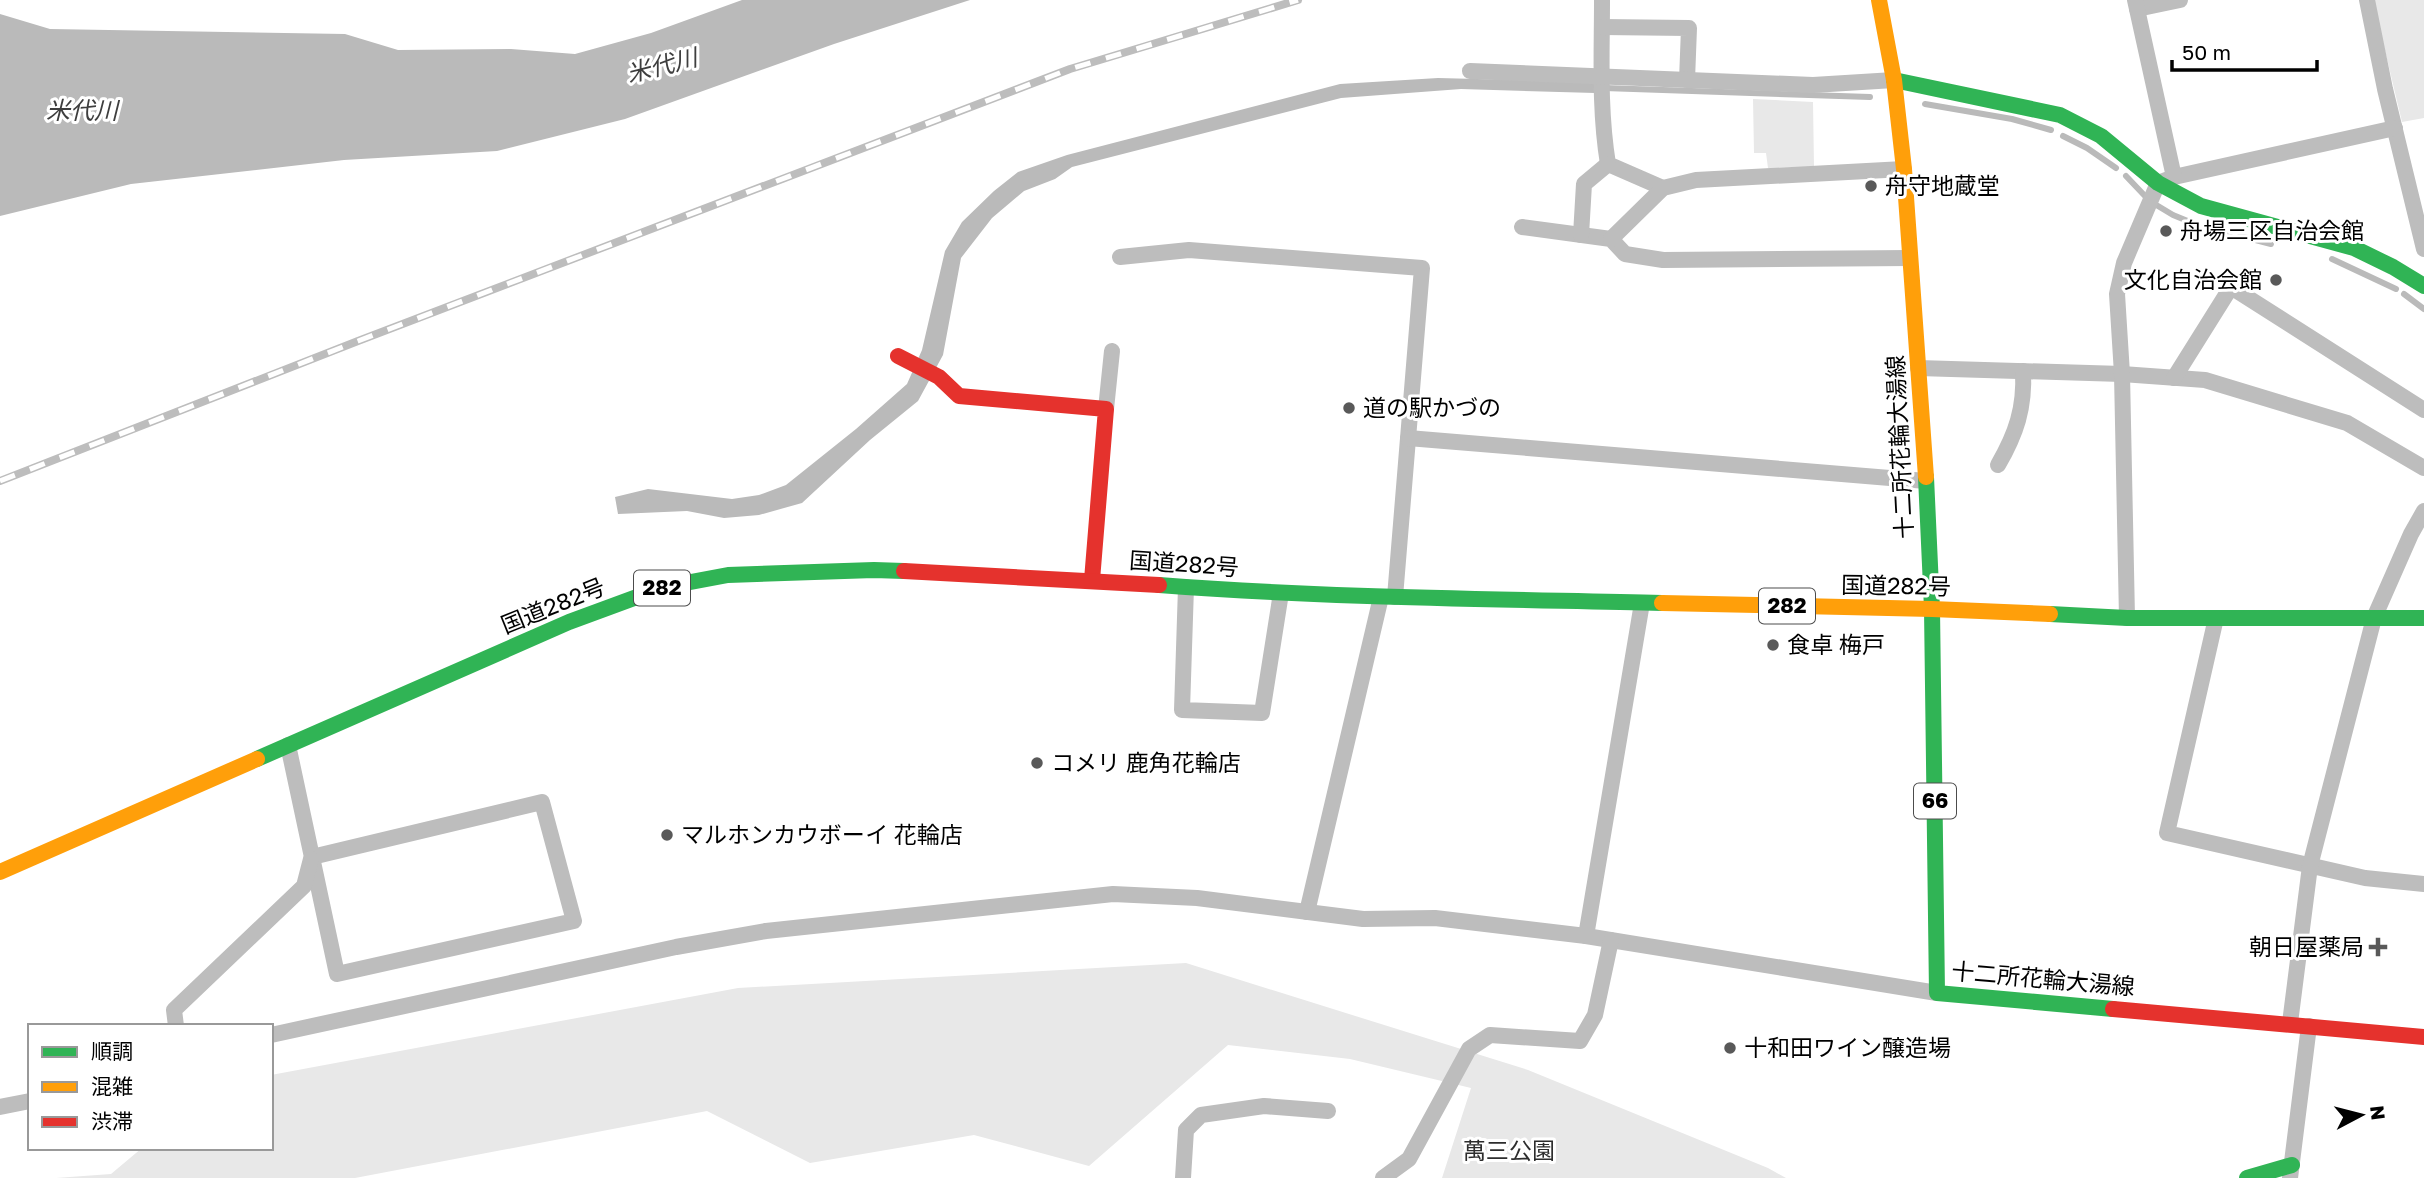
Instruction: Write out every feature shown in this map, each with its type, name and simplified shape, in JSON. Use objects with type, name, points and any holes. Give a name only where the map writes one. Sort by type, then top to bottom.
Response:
[{"type":"main road","name":"十二所花輪大湯線","points":[[1878,0],[1894,80],[1904,169],[1926,481],[1932,610],[1937,993],[2424,1037]]},
{"type":"main road","points":[[1894,80],[2060,115],[2101,136],[2201,206],[2354,248],[2424,286]]},
{"type":"main road","points":[[904,358],[939,377],[959,396],[1106,409],[1092,580]]},
{"type":"main road","name":"国道282号","points":[[0,872],[569,622],[664,587],[728,575],[874,570],[1388,597],[1932,610],[2127,618],[2424,618]]},
{"type":"main road","points":[[2247,1178],[2291,1171]]},
{"type":"street","points":[[1602,0],[1603,134],[1608,164]]},
{"type":"street","points":[[2127,618],[2123,374],[2117,294],[2124,263],[2166,180],[2136,5],[2180,0]]},
{"type":"street","points":[[2367,0],[2424,249]]},
{"type":"street","points":[[1602,27],[1689,28],[1688,80]]},
{"type":"street","points":[[1470,71],[1813,85],[1894,80]]},
{"type":"street","points":[[2166,180],[2395,128]]},
{"type":"street","points":[[1608,164],[1663,188]]},
{"type":"street","points":[[1581,235],[1584,184],[1608,164]]},
{"type":"street","points":[[1611,239],[1663,188],[1696,180],[1904,169]]},
{"type":"street","points":[[1522,227],[1611,239],[1625,254],[1663,260],[1910,258]]},
{"type":"street","points":[[1120,257],[1189,250],[1422,268],[1408,438],[1388,597],[1307,912]]},
{"type":"street","points":[[2175,378],[2231,287],[2424,410]]},
{"type":"street","points":[[1106,409],[1112,351]]},
{"type":"street","points":[[1919,368],[2123,374],[2205,380],[2347,423],[2424,468]]},
{"type":"street","points":[[1998,465],[2012,441],[2021,415],[2023,371]]},
{"type":"street","points":[[1408,438],[1926,481]]},
{"type":"street","points":[[2290,1023],[2310,866],[2374,618],[2424,511]]},
{"type":"street","points":[[1186,587],[1182,710],[1262,713],[1281,593]]},
{"type":"street","points":[[1586,936],[1642,603]]},
{"type":"street","points":[[2216,618],[2167,833],[2365,878],[2424,884]]},
{"type":"street","points":[[288,745],[337,974],[574,921],[542,802],[312,857]]},
{"type":"street","points":[[176,1024],[174,1010],[304,886],[312,857]]},
{"type":"street","points":[[273,1035],[677,947],[766,931],[1113,894],[1197,898],[1363,919],[1434,918],[1586,936],[1937,993]]},
{"type":"street","points":[[1383,1178],[1409,1159],[1469,1049],[1490,1035],[1580,1041],[1595,1015],[1611,940]]},
{"type":"street","points":[[2291,1171],[2309,1026]]},
{"type":"street","points":[[0,1107],[28,1101]]},
{"type":"street","points":[[1183,1178],[1186,1130],[1201,1115],[1264,1106],[1328,1111]]},
{"type":"green space","points":[[2373,0],[2424,0],[2424,118],[2402,122]]},
{"type":"green space","points":[[1753,99],[1813,102],[1814,167],[1768,168],[1766,153],[1754,153]]},
{"type":"green space","name":"萬三公園","points":[[1186,963],[1528,1070],[1768,1168],[1786,1178],[1442,1178],[1471,1088],[1350,1059],[1228,1045],[1089,1166],[974,1135],[810,1163],[707,1111],[355,1178],[56,1178],[111,1174],[140,1150],[273,1150],[273,1075],[738,988]]},
{"type":"water","name":"米代川","points":[[742,0],[970,0],[834,44],[625,119],[497,151],[344,160],[131,184],[0,216],[0,14],[50,29],[345,34],[398,50],[511,49],[575,54],[651,33]]},
{"type":"water","points":[[1438,78],[1597,82],[1595,93],[1461,89],[1341,98],[1072,167],[1055,179],[1024,191],[992,218],[961,258],[943,355],[918,401],[870,440],[802,503],[759,515],[724,518],[687,511],[618,514],[615,497],[648,489],[732,499],[759,495],[786,485],[856,429],[907,384],[922,350],[945,251],[962,222],[1018,172],[1067,155],[1340,84]]},
{"type":"waterway","points":[[1604,88],[1870,97]]},
{"type":"waterway","points":[[1925,104],[2012,119],[2051,130]]},
{"type":"waterway","points":[[2063,136],[2087,148],[2116,168]]},
{"type":"waterway","points":[[2126,176],[2145,196]]},
{"type":"waterway","points":[[2158,206],[2195,224]]},
{"type":"waterway","points":[[2206,227],[2230,233]]},
{"type":"waterway","points":[[2240,236],[2271,244]]},
{"type":"waterway","points":[[2332,259],[2396,289]]},
{"type":"waterway","points":[[2404,294],[2424,309]]},
{"type":"railway","points":[[0,481],[1070,69],[1298,0]]},
{"type":"traffic: fast","points":[[1894,80],[2060,115],[2101,136],[2158,183],[2201,206],[2354,248],[2424,286]]},
{"type":"traffic: fast","points":[[1926,477],[1932,609],[1937,993],[2113,1009]]},
{"type":"traffic: fast","points":[[257,759],[569,622],[664,587],[728,575],[904,571]]},
{"type":"traffic: fast","points":[[1159,585],[1347,595],[1662,603]]},
{"type":"traffic: fast","points":[[2050,614],[2127,618],[2424,618]]},
{"type":"traffic: fast","points":[[2247,1178],[2292,1165]]},
{"type":"traffic: slow","points":[[1879,0],[1894,80],[1904,169],[1926,477]]},
{"type":"traffic: slow","points":[[1662,603],[2050,614]]},
{"type":"traffic: slow","points":[[0,872],[257,759]]},
{"type":"traffic: jam","points":[[898,356],[939,377],[959,396],[1106,409],[1092,580]]},
{"type":"traffic: jam","points":[[904,571],[1159,585]]},
{"type":"traffic: jam","points":[[2113,1009],[2424,1037]]},
{"type":"place","name":"舟守地蔵堂","points":[[1871,186]]},
{"type":"place","name":"舟場三区自治会館","points":[[2166,231]]},
{"type":"place","name":"文化自治会館","points":[[2276,280]]},
{"type":"place","name":"道の駅かづの","points":[[1349,408]]},
{"type":"place","name":"食卓 梅戸","points":[[1773,645]]},
{"type":"place","name":"コメリ 鹿角花輪店","points":[[1037,763]]},
{"type":"place","name":"マルホンカウボーイ 花輪店","points":[[667,835]]},
{"type":"place","name":"朝日屋薬局","points":[[2378,947]]},
{"type":"place","name":"十和田ワイン醸造場","points":[[1730,1048]]}]
